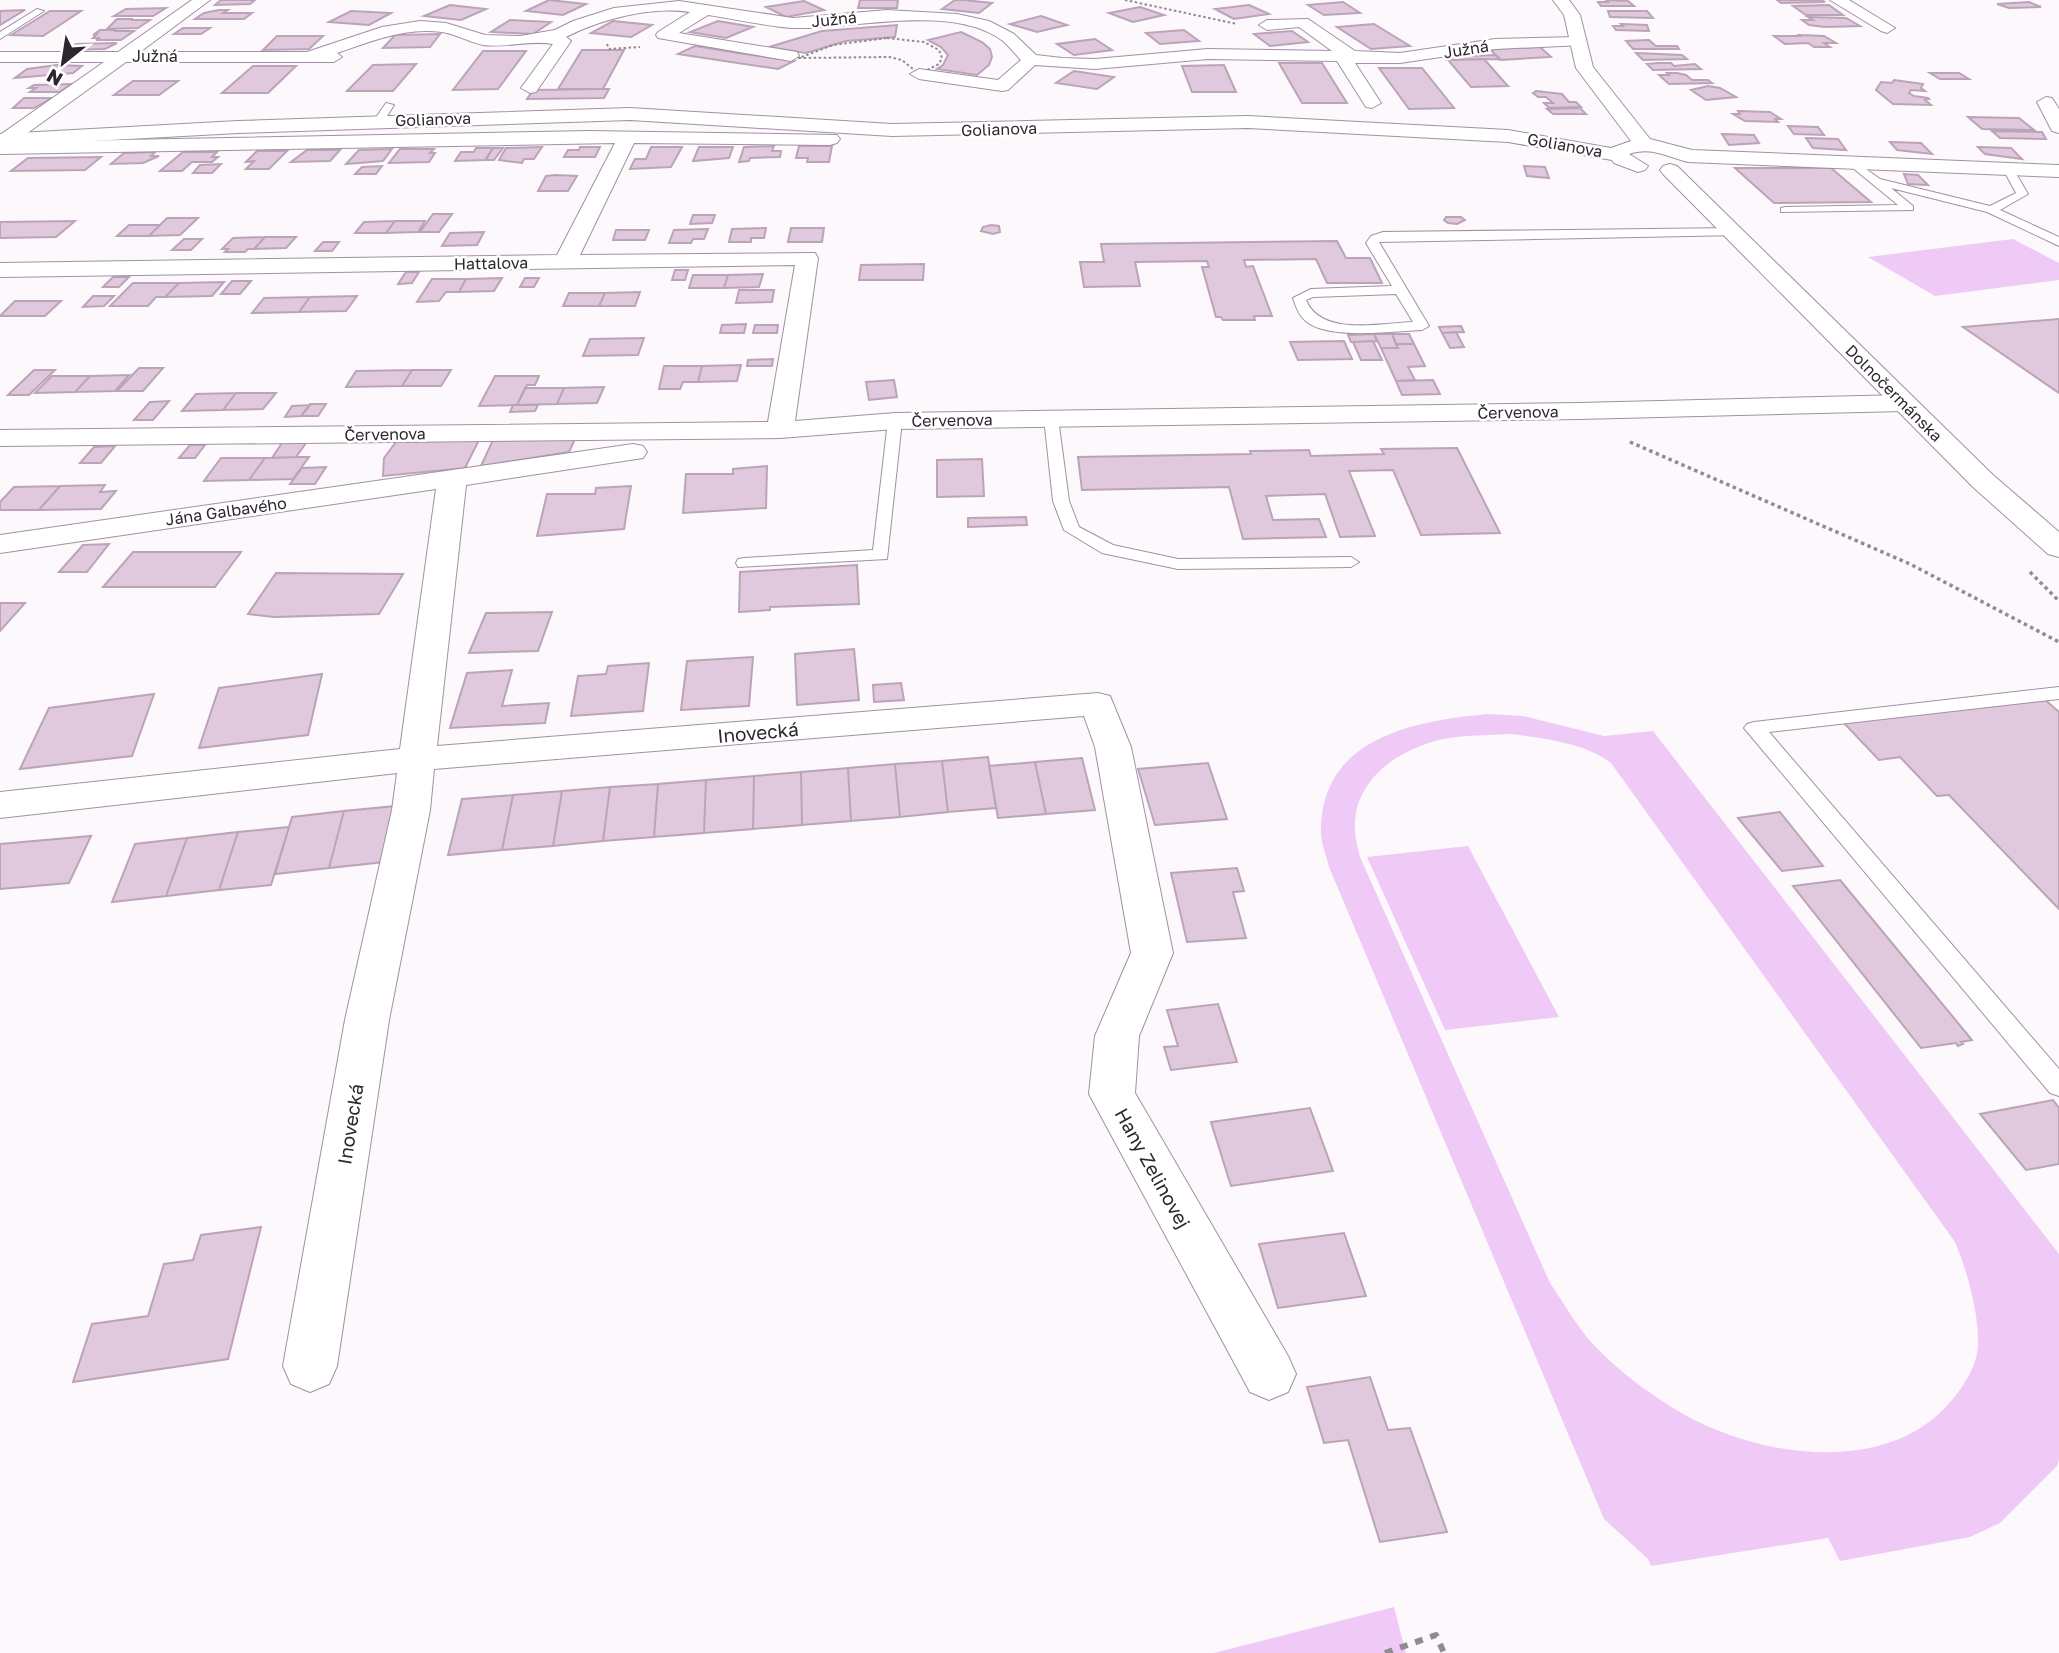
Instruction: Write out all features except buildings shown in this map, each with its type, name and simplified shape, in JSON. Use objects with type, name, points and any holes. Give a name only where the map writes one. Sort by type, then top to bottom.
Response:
[{"type":"street","points":[[4,140],[202,0]]},
{"type":"street","points":[[1561,0],[1572,15],[1585,68],[1644,145],[1623,149],[1618,155],[1624,161],[1637,166],[1679,163],[1852,162],[2059,171]]},
{"type":"street","points":[[1838,0],[1887,28]]},
{"type":"street","points":[[692,5],[664,35],[791,56]]},
{"type":"street","name":"Južná","points":[[545,38],[614,13],[692,5],[793,23],[887,15],[957,19],[983,24],[1008,37],[1031,60],[1095,64],[1159,57],[1261,53],[1400,58],[1495,44],[1543,40],[1578,42]]},
{"type":"street","points":[[1267,25],[1303,22],[1349,58],[1372,103]]},
{"type":"street","name":"Južná","points":[[309,57],[388,30],[420,26],[446,28],[484,40],[545,38],[563,41]]},
{"type":"street","points":[[530,88],[563,41]]},
{"type":"street","points":[[1141,44],[1159,57]]},
{"type":"street","name":"Južná","points":[[0,57],[366,57]]},
{"type":"street","points":[[919,74],[1002,86],[1031,60]]},
{"type":"street","points":[[2046,102],[2059,127]]},
{"type":"street","name":"Golianova","points":[[4,140],[378,122],[630,114],[892,130],[1248,122],[1508,136],[1618,155]]},
{"type":"street","name":"Golianova","points":[[367,142],[378,122]]},
{"type":"street","points":[[565,262],[627,138]]},
{"type":"street","name":"Golianova","points":[[4,140],[367,142],[627,138],[830,139]]},
{"type":"street","name":"Dolnočermánska","points":[[1644,145],[1669,148],[1735,232],[1983,481],[2059,548]]},
{"type":"street","name":"Hattalova","points":[[0,270],[807,257],[780,430]]},
{"type":"street","name":"Červenova","points":[[0,438],[780,430],[895,421],[1579,411],[1903,402]]},
{"type":"street","name":"Jána Galbavého","points":[[0,544],[780,430]]},
{"type":"street","points":[[417,759],[452,478]]},
{"type":"street","name":"Inovecká","points":[[0,805],[417,759],[1098,704]]},
{"type":"street","name":"Hany Zelinovej","points":[[1098,704],[1113,747],[1152,953],[1117,1036],[1112,1094],[1269,1374]]},
{"type":"street","name":"Inovecká","points":[[310,1366],[367,1020],[411,810],[417,759]]},
{"type":"lane","points":[[0,36],[40,11]]},
{"type":"lane","points":[[378,122],[389,105]]},
{"type":"lane","points":[[1785,210],[1909,208],[1852,162]]},
{"type":"lane","points":[[1991,210],[2022,194],[2008,169]]},
{"type":"lane","points":[[1877,180],[1991,210],[2059,242]]},
{"type":"lane","points":[[1399,290],[1311,293],[1299,298],[1306,314],[1319,324],[1342,327],[1422,326],[1372,243],[1382,236],[1735,232]]},
{"type":"lane","points":[[1051,418],[1062,501],[1072,530],[1108,549],[1178,564],[1351,562]]},
{"type":"lane","points":[[744,563],[881,555],[895,421]]},
{"type":"lane","points":[[2059,693],[1754,729],[2059,1086]]},
{"type":"path","points":[[1125,0],[1218,22],[1267,25]]},
{"type":"path","points":[[908,39],[924,42],[939,50],[942,58],[939,64],[919,74],[911,65],[890,58],[799,58],[833,45],[908,39]]},
{"type":"path","points":[[563,41],[597,41],[607,44],[609,49],[657,46],[686,49],[702,42]]},
{"type":"path","points":[[1579,411],[1615,435],[1909,564],[2059,642]]},
{"type":"path","points":[[1385,1653],[1436,1635],[1444,1653]]},
{"type":"shaded area","points":[[2013,239],[2059,263],[2059,280],[1935,296],[1868,257]]},
{"type":"shaded area","points":[[1488,714],[1523,716],[1604,736],[1653,731],[2059,1254],[2059,1460],[2057,1466],[2000,1523],[1970,1537],[1840,1561],[1828,1538],[1651,1566],[1648,1559],[1604,1519],[1329,867],[1322,839],[1325,799],[1337,774],[1355,754],[1377,740],[1403,729]],"holes":[[[1511,734],[1577,746],[1611,763],[1955,1242],[1974,1306],[1978,1332],[1977,1353],[1961,1389],[1925,1425],[1894,1441],[1860,1450],[1824,1452],[1750,1442],[1716,1430],[1660,1400],[1614,1364],[1581,1330],[1550,1283],[1360,857],[1355,833],[1357,810],[1363,793],[1373,778],[1403,754],[1439,740]]]},
{"type":"shaded area","points":[[1468,846],[1559,1017],[1445,1030],[1367,857]]},
{"type":"shaded area","points":[[1394,1607],[1406,1653],[1214,1653]]}]
